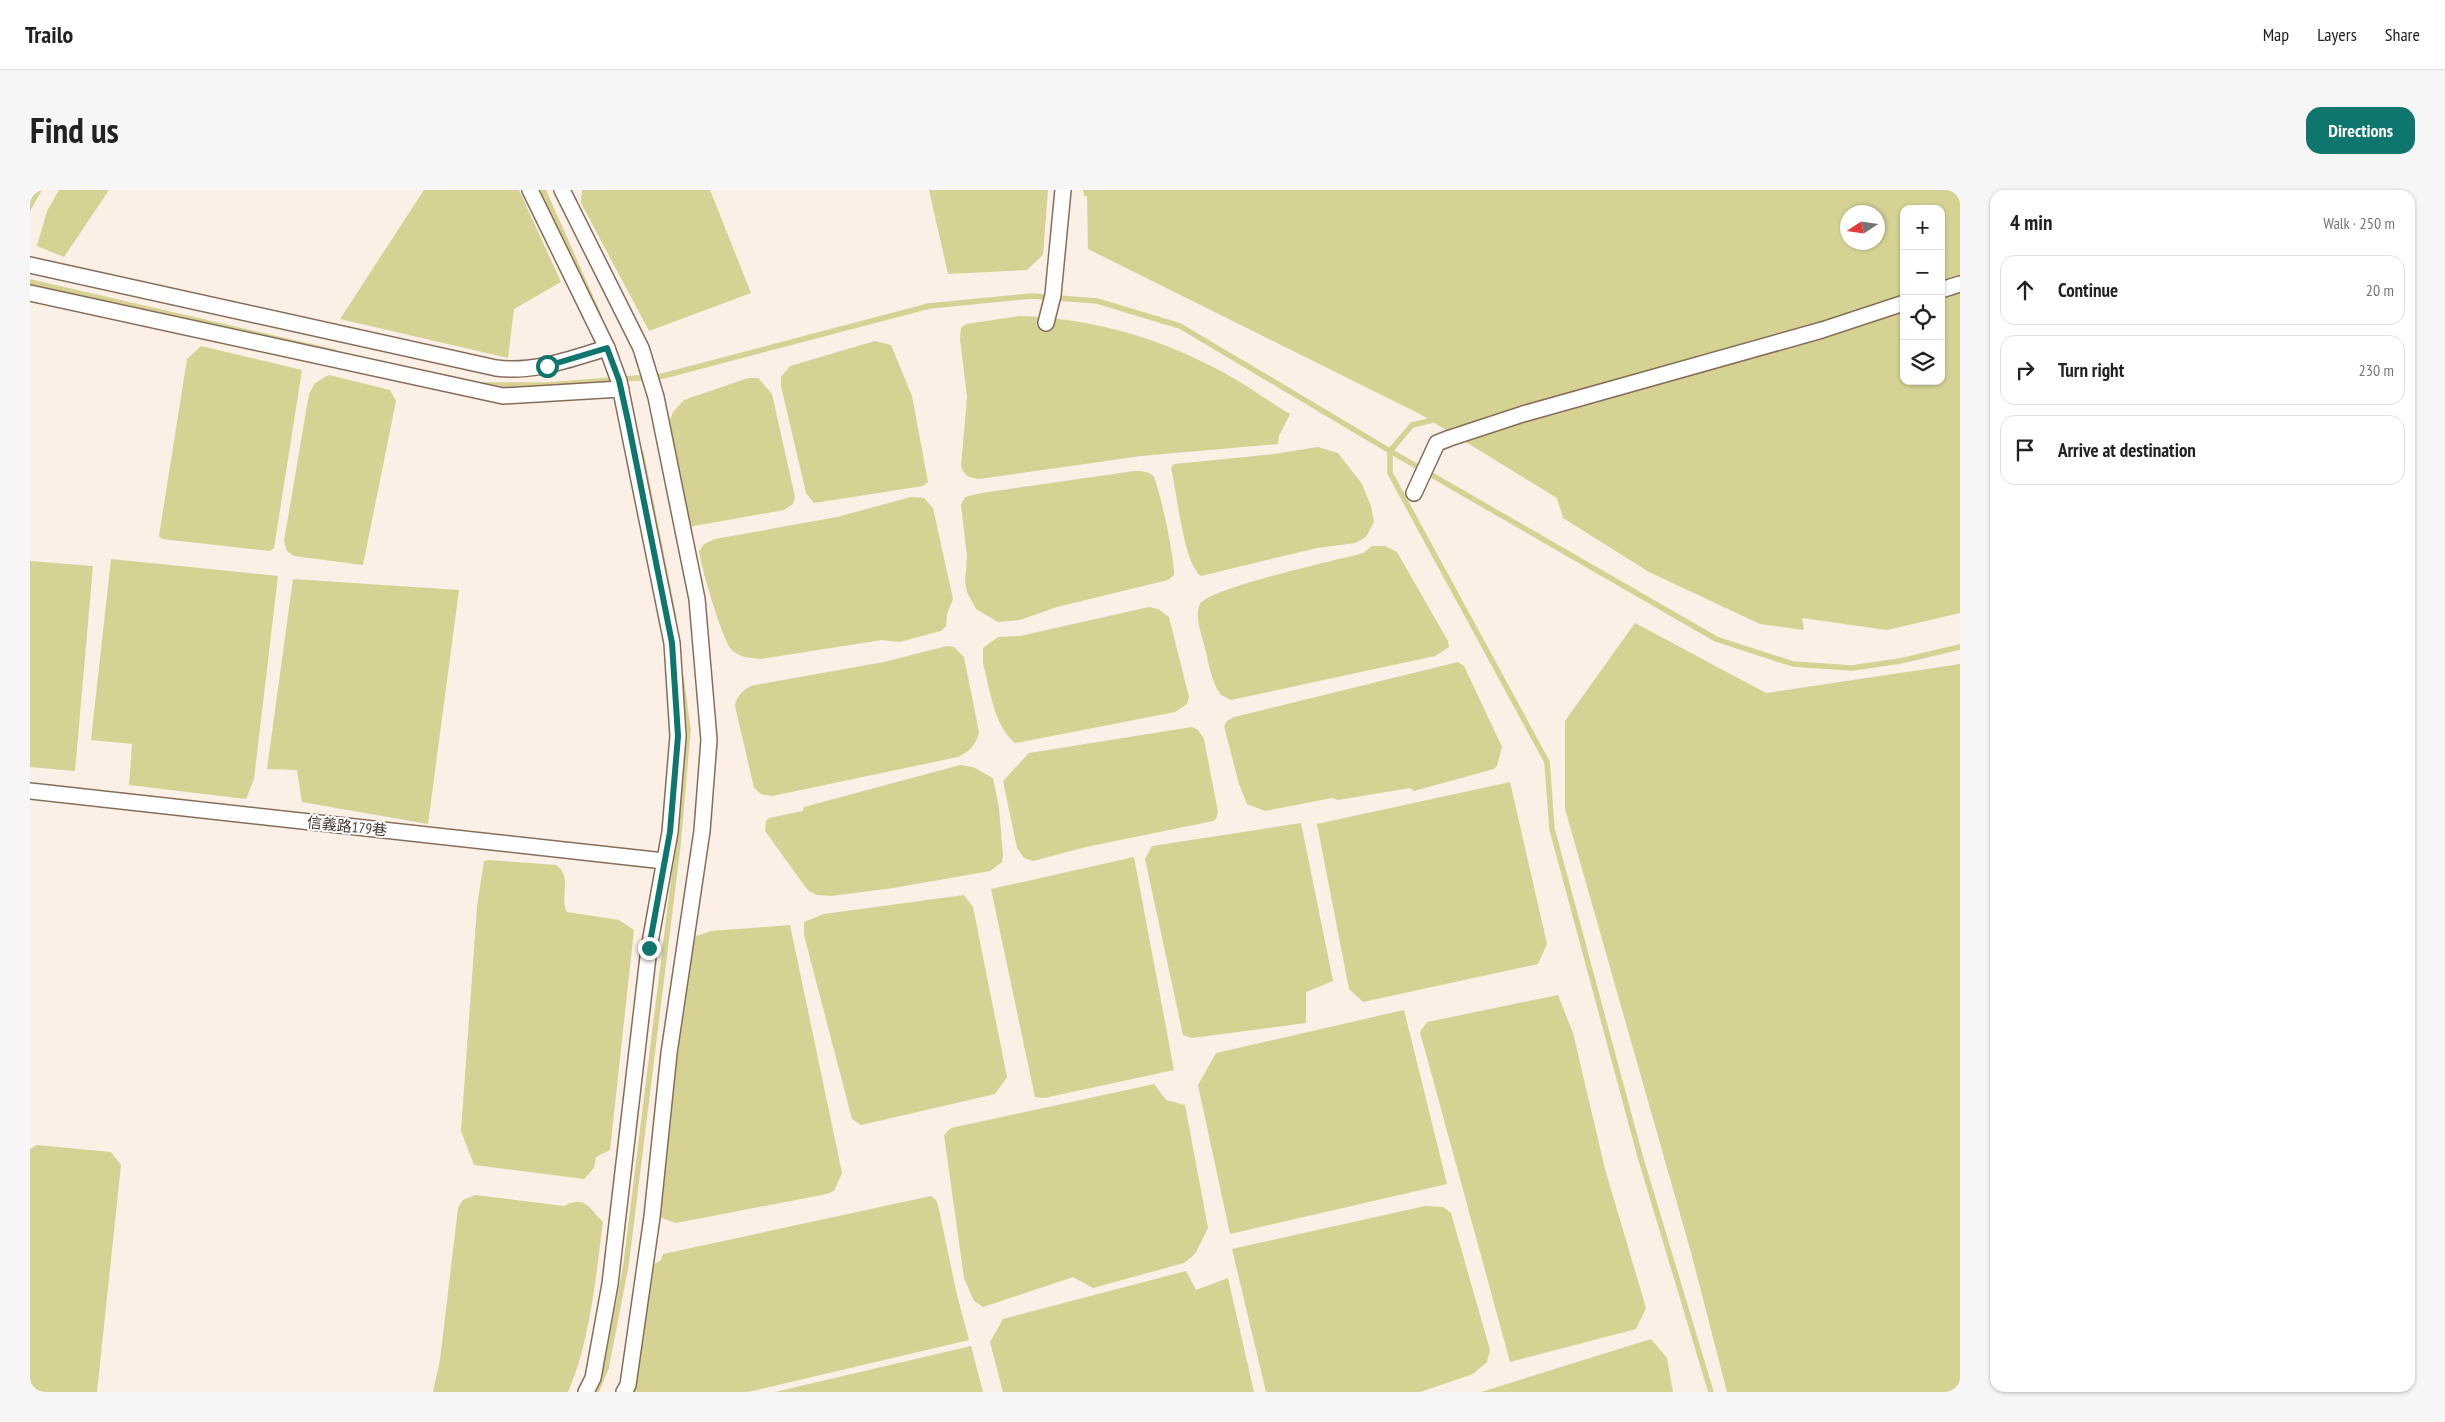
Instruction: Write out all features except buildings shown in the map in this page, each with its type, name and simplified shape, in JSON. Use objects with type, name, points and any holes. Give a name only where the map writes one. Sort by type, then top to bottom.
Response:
[{"type":"street","points":[[530,190],[609,354],[620,385],[672,643],[678,736],[670,832],[649,948],[610,1284],[593,1378],[586,1392]]},
{"type":"street","points":[[562,190],[640,348],[656,397],[697,598],[709,740],[702,831],[669,1052],[652,1218],[628,1385],[624,1392]]},
{"type":"street","points":[[1046,318],[1053,295],[1063,190]]},
{"type":"street","points":[[30,265],[496,368],[518,371],[609,354]]},
{"type":"street","points":[[1945,289],[1960,284]]},
{"type":"street","points":[[30,293],[503,396],[620,385]]},
{"type":"street","points":[[1414,493],[1437,444],[1450,438],[1523,414],[1822,330],[1900,303]]},
{"type":"street","name":"信義路179巷","points":[[30,791],[664,861]]},
{"type":"shaded area","points":[[30,190],[42,190],[30,211]]},
{"type":"shaded area","points":[[59,190],[109,190],[64,257],[37,246],[47,211]]},
{"type":"shaded area","points":[[424,190],[519,190],[561,282],[514,309],[508,358],[340,319]]},
{"type":"shaded area","points":[[582,190],[710,190],[751,293],[649,331],[581,203]]},
{"type":"shaded area","points":[[929,190],[1048,190],[1043,255],[1027,270],[948,274]]},
{"type":"shaded area","points":[[1083,190],[1960,190],[1960,613],[1887,630],[1802,618],[1804,630],[1760,624],[1649,572],[1563,518],[1557,498],[1420,414],[1088,249],[1087,196],[1084,196]]},
{"type":"shaded area","points":[[1019,316],[1070,320],[1120,331],[1168,347],[1215,368],[1244,384],[1290,414],[1279,436],[1278,444],[1141,456],[979,479],[970,477],[961,466],[967,397],[960,339],[961,328],[966,324]]},
{"type":"shaded area","points":[[875,341],[891,345],[912,396],[928,482],[923,486],[814,503],[806,493],[781,386],[781,377],[790,366]]},
{"type":"shaded area","points":[[201,346],[302,370],[274,548],[270,551],[162,539],[159,536],[187,359]]},
{"type":"shaded area","points":[[329,375],[390,390],[396,401],[363,565],[294,556],[287,551],[284,541],[309,394],[315,383]]},
{"type":"shaded area","points":[[748,378],[758,378],[772,394],[795,497],[793,504],[784,510],[688,527],[683,520],[669,422],[673,412],[684,400]]},
{"type":"shaded area","points":[[1318,447],[1338,453],[1362,484],[1371,506],[1374,522],[1366,537],[1355,543],[1317,548],[1201,576],[1195,569],[1185,542],[1171,468],[1174,464],[1274,454]]},
{"type":"shaded area","points":[[1134,471],[1149,473],[1156,482],[1170,542],[1174,575],[1168,580],[1057,607],[1020,620],[998,622],[976,609],[967,592],[965,582],[967,556],[961,505],[965,497],[981,493]]},
{"type":"shaded area","points":[[911,497],[924,498],[933,508],[953,599],[947,614],[946,626],[941,631],[899,642],[882,640],[760,659],[748,658],[731,649],[717,617],[704,572],[699,551],[704,544],[715,539],[837,517]]},
{"type":"shaded area","points":[[1372,546],[1385,546],[1397,552],[1448,641],[1449,647],[1435,656],[1231,700],[1221,695],[1213,678],[1199,626],[1198,609],[1200,604],[1225,590],[1275,575],[1363,553]]},
{"type":"shaded area","points":[[111,559],[278,576],[254,779],[246,799],[129,785],[132,744],[91,740]]},
{"type":"shaded area","points":[[30,561],[93,566],[75,771],[30,767]]},
{"type":"shaded area","points":[[293,579],[459,590],[428,824],[302,802],[297,770],[267,769]]},
{"type":"shaded area","points":[[1149,607],[1158,609],[1169,617],[1189,697],[1187,704],[1175,712],[1021,742],[1015,743],[1008,736],[997,717],[983,664],[983,648],[998,637],[1020,636]]},
{"type":"shaded area","points":[[1635,623],[1766,693],[1960,664],[1960,1392],[1727,1392],[1692,1256],[1565,809],[1565,721]]},
{"type":"shaded area","points":[[947,646],[954,647],[964,657],[979,732],[976,741],[966,752],[958,757],[772,796],[761,794],[754,788],[735,706],[739,695],[745,690],[755,685],[884,662]]},
{"type":"shaded area","points":[[1458,662],[1464,666],[1502,747],[1497,766],[1494,769],[1414,791],[1410,788],[1338,800],[1332,798],[1265,811],[1247,804],[1239,784],[1224,726],[1227,721],[1234,717]]},
{"type":"shaded area","points":[[1192,727],[1198,730],[1204,739],[1218,812],[1216,819],[1086,847],[1033,861],[1024,858],[1017,848],[1003,781],[1029,753]]},
{"type":"shaded area","points":[[960,765],[973,767],[993,778],[999,808],[1003,855],[1002,862],[990,871],[893,888],[831,896],[817,895],[809,891],[804,885],[765,831],[766,821],[769,818],[803,811],[804,807]]},
{"type":"shaded area","points":[[1510,782],[1547,944],[1538,964],[1363,1002],[1349,989],[1317,824]]},
{"type":"shaded area","points":[[1301,823],[1333,981],[1306,992],[1306,1023],[1192,1038],[1183,1035],[1145,859],[1152,846]]},
{"type":"shaded area","points":[[1134,857],[1174,1070],[1044,1098],[1035,1097],[991,889]]},
{"type":"shaded area","points":[[484,861],[556,865],[564,875],[564,900],[567,912],[619,920],[634,930],[610,1150],[596,1157],[594,1168],[584,1179],[474,1165],[461,1131],[477,907]]},
{"type":"shaded area","points":[[964,895],[973,907],[1007,1077],[995,1094],[861,1125],[852,1119],[804,935],[804,922],[824,914]]},
{"type":"shaded area","points":[[790,925],[842,1173],[834,1191],[827,1194],[676,1223],[659,1217],[658,1207],[693,937],[711,931]]},
{"type":"shaded area","points":[[1558,995],[1573,1033],[1605,1169],[1646,1308],[1636,1329],[1510,1362],[1420,1032],[1427,1022]]},
{"type":"shaded area","points":[[1404,1010],[1447,1184],[1230,1234],[1198,1085],[1216,1053]]},
{"type":"shaded area","points":[[1154,1084],[1166,1100],[1185,1105],[1208,1228],[1195,1254],[1184,1263],[1093,1288],[1073,1277],[983,1307],[974,1301],[964,1278],[944,1135],[951,1128]]},
{"type":"shaded area","points":[[37,1145],[111,1152],[121,1165],[97,1392],[30,1392],[30,1149]]},
{"type":"shaded area","points":[[475,1195],[564,1206],[582,1202],[590,1207],[603,1222],[587,1331],[576,1373],[568,1392],[433,1392],[440,1360],[458,1208],[463,1200]]},
{"type":"shaded area","points":[[931,1196],[938,1205],[957,1295],[969,1340],[748,1392],[627,1392],[647,1269],[661,1260],[663,1254]]},
{"type":"shaded area","points":[[1425,1206],[1443,1207],[1451,1213],[1490,1350],[1487,1362],[1473,1374],[1420,1392],[1266,1392],[1232,1249]]},
{"type":"shaded area","points":[[1186,1271],[1196,1290],[1228,1278],[1254,1392],[1003,1392],[990,1342],[1003,1319]]},
{"type":"shaded area","points":[[1651,1339],[1667,1358],[1673,1392],[1481,1392]]},
{"type":"shaded area","points":[[971,1346],[983,1392],[775,1392]]},
{"type":"waterway","points":[[543,190],[599,316]]},
{"type":"waterway","points":[[30,282],[334,352]]},
{"type":"waterway","points":[[482,385],[549,385],[663,376],[929,306],[1032,296],[1097,301],[1180,326],[1390,451],[1716,639],[1793,664],[1852,668],[1900,661],[1960,647]]},
{"type":"waterway","points":[[1437,419],[1412,425],[1390,451],[1390,473],[1547,762],[1552,829],[1640,1156],[1711,1392]]},
{"type":"waterway","points":[[641,453],[674,618]]},
{"type":"waterway","points":[[596,1392],[606,1368],[626,1265],[678,845],[688,730],[681,677]]},
{"type":"route","points":[[547,366],[607,348],[612,359],[619,380],[628,421],[672,643],[678,736],[670,832],[649,948]]}]
